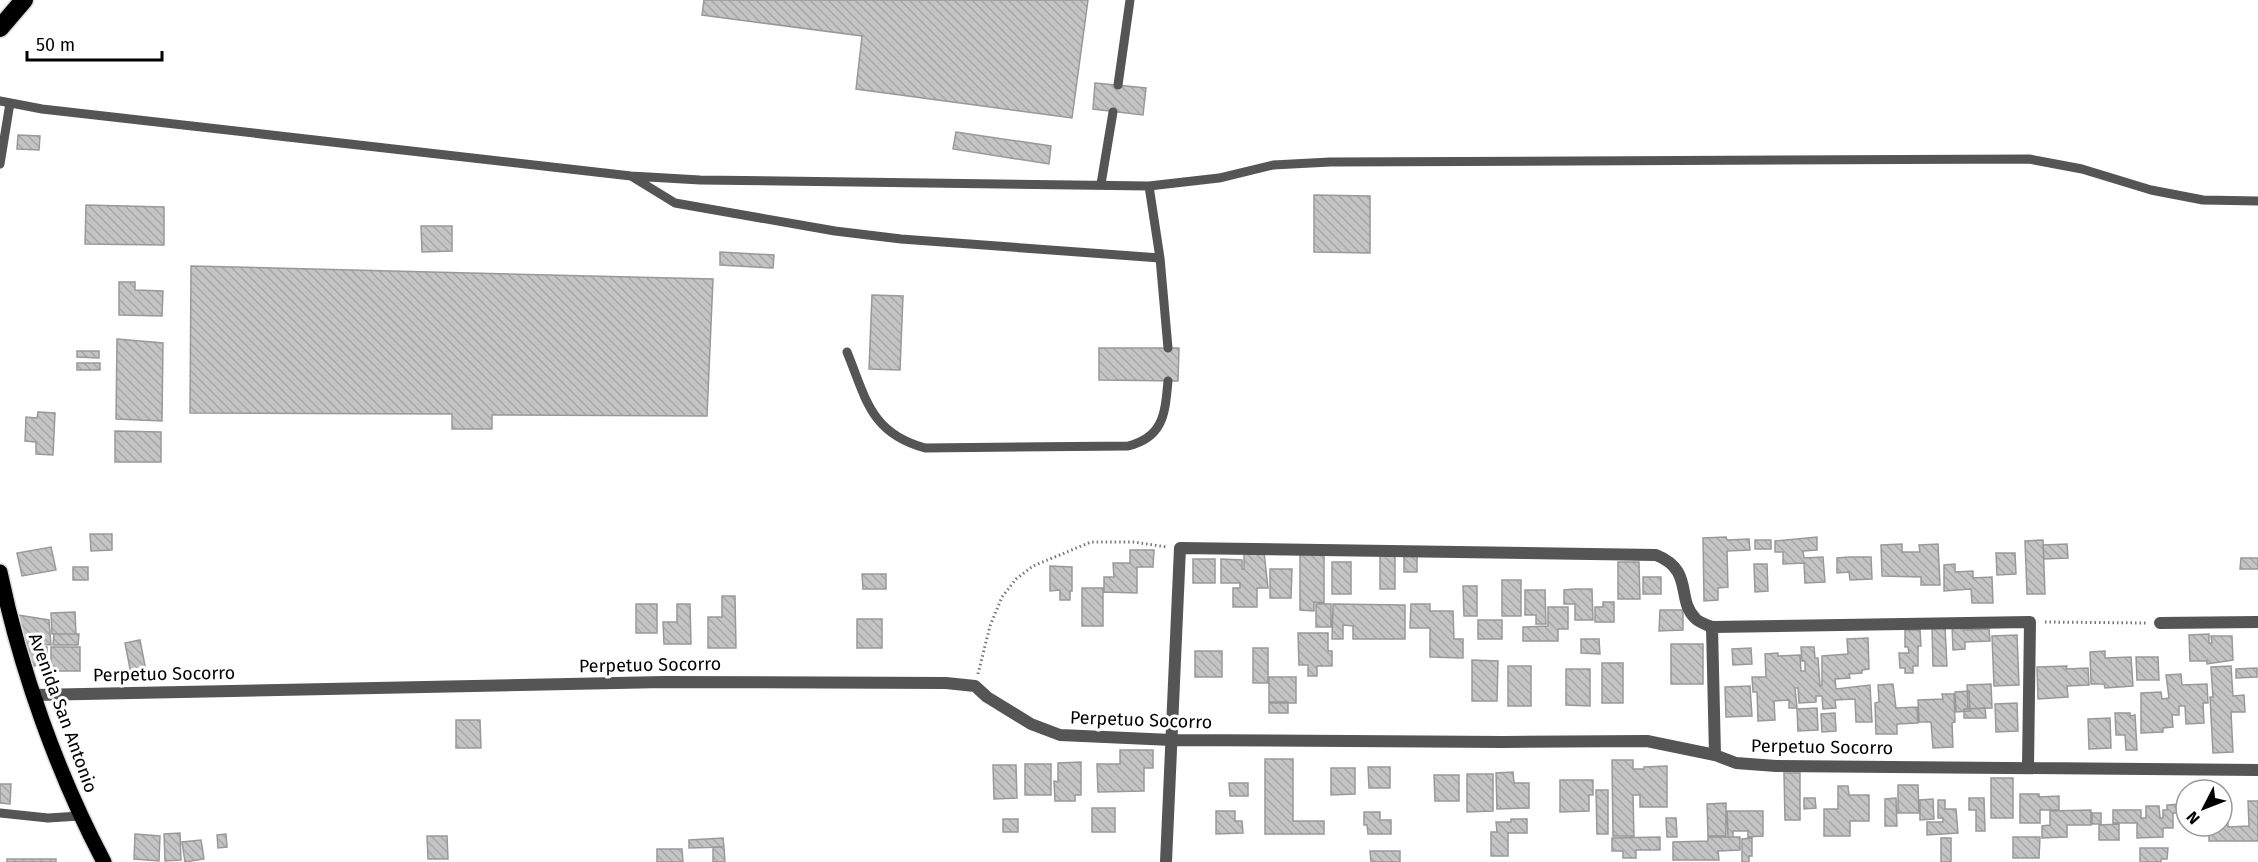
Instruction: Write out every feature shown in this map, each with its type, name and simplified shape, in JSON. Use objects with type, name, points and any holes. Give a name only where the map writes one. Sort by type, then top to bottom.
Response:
[{"type":"highway","points":[[0,28],[24,0]]},
{"type":"main road","name":"Avenida San Antonio","points":[[0,572],[10,619],[34,695],[80,816],[104,862]]},
{"type":"street","points":[[1166,862],[1180,548],[1656,555],[1667,559],[1676,568],[1695,618],[1712,627],[2030,622],[2028,767]]},
{"type":"street","points":[[2160,623],[2258,622]]},
{"type":"street","points":[[1712,627],[1715,755]]},
{"type":"street","name":"Perpetuo Socorro","points":[[34,695],[664,682],[946,682],[975,686],[987,697],[1031,724],[1060,735],[1172,740],[1647,741],[1715,755],[1736,763],[1776,766],[2258,770]]},
{"type":"lane","points":[[1118,85],[1130,0]]},
{"type":"lane","points":[[0,164],[5,102],[42,109],[631,176],[700,180],[1149,186],[1219,178],[1273,165],[1330,162],[2030,159],[2082,168],[2162,192],[2203,200],[2258,201]]},
{"type":"lane","points":[[1101,184],[1113,112]]},
{"type":"lane","points":[[631,176],[675,203],[835,231],[901,239],[1160,258]]},
{"type":"lane","points":[[1149,186],[1160,258],[1168,348]]},
{"type":"lane","points":[[847,352],[873,416],[886,430],[905,442],[925,448],[1128,446],[1138,444],[1160,425],[1165,412],[1168,381]]},
{"type":"lane","points":[[0,813],[48,818],[80,816]]},
{"type":"path","points":[[975,686],[990,626],[1002,597],[1016,579],[1034,567],[1091,542],[1133,542],[1180,548]]},
{"type":"path","points":[[2030,622],[2160,623]]},
{"type":"building","points":[[704,0],[1088,0],[1072,118],[856,89],[862,36],[702,15]]},
{"type":"building","points":[[1095,83],[1146,88],[1143,115],[1093,109]]},
{"type":"building","points":[[956,132],[1051,146],[1049,164],[953,149]]},
{"type":"building","points":[[18,135],[40,136],[39,150],[17,149]]},
{"type":"building","points":[[1314,195],[1370,196],[1370,253],[1314,252]]},
{"type":"building","points":[[86,205],[164,207],[164,245],[85,244]]},
{"type":"building","points":[[421,226],[452,226],[452,251],[422,252]]},
{"type":"building","points":[[720,252],[774,255],[773,268],[720,265]]},
{"type":"building","points":[[191,266],[713,279],[707,416],[492,415],[492,429],[452,429],[452,414],[190,413]]},
{"type":"building","points":[[119,282],[135,282],[135,290],[163,291],[162,316],[119,315]]},
{"type":"building","points":[[872,295],[903,296],[900,370],[869,369]]},
{"type":"building","points":[[117,339],[163,343],[162,421],[116,419]]},
{"type":"building","points":[[1099,348],[1179,348],[1178,381],[1099,380]]},
{"type":"building","points":[[77,351],[99,351],[99,358],[77,357]]},
{"type":"building","points":[[77,363],[100,363],[100,370],[77,370]]},
{"type":"building","points":[[38,412],[55,413],[53,455],[36,454],[36,442],[25,441],[26,417],[37,418]]},
{"type":"building","points":[[115,431],[161,432],[161,462],[115,462]]},
{"type":"building","points":[[90,534],[112,534],[112,550],[91,551]]},
{"type":"building","points":[[1726,537],[1727,540],[1749,539],[1750,550],[1727,551],[1728,587],[1718,588],[1718,600],[1704,601],[1703,538]]},
{"type":"building","points":[[1817,537],[1817,550],[1803,551],[1804,558],[1823,557],[1825,582],[1805,583],[1804,563],[1783,564],[1783,552],[1775,552],[1775,541]]},
{"type":"building","points":[[1755,540],[1771,540],[1771,549],[1755,549]]},
{"type":"building","points":[[2043,540],[2045,594],[2027,594],[2025,541]]},
{"type":"building","points":[[1902,544],[1902,552],[1920,552],[1919,545],[1938,544],[1940,585],[1921,585],[1921,577],[1882,576],[1881,545]]},
{"type":"building","points":[[2067,544],[2068,558],[2044,559],[2043,545]]},
{"type":"building","points":[[51,547],[56,570],[22,576],[17,553]]},
{"type":"building","points":[[1130,550],[1154,550],[1153,567],[1137,567],[1137,593],[1104,592],[1104,577],[1114,577],[1113,563],[1130,563]]},
{"type":"building","points":[[1244,552],[1264,552],[1268,588],[1257,588],[1257,607],[1233,607],[1233,588],[1240,588],[1240,583],[1221,583],[1221,559],[1242,560],[1242,569],[1244,569]]},
{"type":"building","points":[[1300,553],[1324,553],[1324,603],[1314,602],[1314,611],[1300,610]]},
{"type":"building","points":[[1404,553],[1417,553],[1417,572],[1404,572]]},
{"type":"building","points":[[1996,553],[2015,553],[2016,574],[1997,575]]},
{"type":"building","points":[[1380,556],[1395,556],[1395,589],[1380,589]]},
{"type":"building","points":[[1871,557],[1872,579],[1850,580],[1849,572],[1837,573],[1837,558]]},
{"type":"building","points":[[2241,558],[2258,558],[2258,569],[2240,569]]},
{"type":"building","points":[[1193,559],[1215,559],[1215,583],[1193,583]]},
{"type":"building","points":[[1332,562],[1351,562],[1351,594],[1332,594]]},
{"type":"building","points":[[1618,562],[1639,562],[1640,599],[1618,599]]},
{"type":"building","points":[[1754,564],[1767,564],[1768,591],[1755,592]]},
{"type":"building","points":[[1955,564],[1955,572],[1973,571],[1973,578],[1992,577],[1993,603],[1972,603],[1971,589],[1944,591],[1944,565]]},
{"type":"building","points":[[1050,566],[1072,567],[1070,600],[1060,600],[1060,590],[1050,591]]},
{"type":"building","points":[[73,567],[88,567],[88,580],[73,580]]},
{"type":"building","points":[[1270,569],[1292,569],[1291,598],[1270,598]]},
{"type":"building","points":[[862,574],[886,574],[886,589],[863,589]]},
{"type":"building","points":[[1643,577],[1661,577],[1661,594],[1643,594]]},
{"type":"building","points":[[1502,580],[1521,580],[1521,616],[1502,616]]},
{"type":"building","points":[[1463,586],[1477,586],[1477,616],[1464,616]]},
{"type":"building","points":[[1082,588],[1103,588],[1103,626],[1082,626]]},
{"type":"building","points":[[1592,589],[1593,620],[1575,620],[1575,604],[1564,604],[1564,590]]},
{"type":"building","points":[[1525,590],[1545,590],[1546,624],[1536,624],[1536,615],[1525,615]]},
{"type":"building","points":[[722,596],[735,596],[736,648],[708,648],[708,617],[722,617]]},
{"type":"building","points":[[1603,602],[1614,602],[1614,622],[1595,622],[1595,607],[1603,607]]},
{"type":"building","points":[[636,604],[657,604],[657,633],[636,633]]},
{"type":"building","points":[[677,604],[690,604],[691,644],[664,644],[663,622],[677,622]]},
{"type":"building","points":[[1316,604],[1331,604],[1331,627],[1316,627]]},
{"type":"building","points":[[1333,604],[1405,605],[1405,639],[1353,639],[1353,626],[1343,625],[1343,639],[1332,639]]},
{"type":"building","points":[[1411,604],[1430,604],[1430,611],[1453,611],[1454,639],[1463,639],[1463,658],[1430,657],[1430,628],[1410,628]]},
{"type":"building","points":[[1548,607],[1568,607],[1568,629],[1558,629],[1558,641],[1523,641],[1523,627],[1548,626]]},
{"type":"building","points":[[1660,610],[1683,610],[1683,630],[1659,631]]},
{"type":"building","points":[[75,612],[76,634],[52,634],[51,613]]},
{"type":"building","points":[[18,615],[49,620],[51,645],[23,643]]},
{"type":"building","points":[[857,619],[882,619],[882,648],[857,648]]},
{"type":"building","points":[[1478,620],[1502,620],[1502,639],[1478,639]]},
{"type":"building","points":[[1952,626],[1964,626],[1964,630],[1989,629],[1990,641],[1965,642],[1965,649],[1953,650]]},
{"type":"building","points":[[1945,627],[1947,666],[1933,666],[1932,628]]},
{"type":"building","points":[[1905,630],[1920,630],[1921,646],[1918,646],[1918,666],[1913,666],[1913,673],[1905,673],[1905,668],[1900,668],[1899,653],[1909,653],[1908,647],[1905,647]]},
{"type":"building","points":[[1298,633],[1328,633],[1328,651],[1332,651],[1332,666],[1317,666],[1317,676],[1308,676],[1308,665],[1299,665]]},
{"type":"building","points":[[54,634],[79,634],[78,645],[53,645]]},
{"type":"building","points":[[2209,634],[2209,643],[2212,643],[2211,636],[2232,636],[2233,660],[2207,664],[2207,661],[2190,661],[2189,635]]},
{"type":"building","points":[[2017,635],[2019,685],[1994,686],[1992,636]]},
{"type":"building","points":[[1868,638],[1869,669],[1862,670],[1862,673],[1849,674],[1850,678],[1835,679],[1836,689],[1870,685],[1872,722],[1856,722],[1855,699],[1835,700],[1836,708],[1823,709],[1822,696],[1816,696],[1816,702],[1799,703],[1798,688],[1795,688],[1797,708],[1789,708],[1789,700],[1774,701],[1775,720],[1758,721],[1757,692],[1753,692],[1752,677],[1766,677],[1765,654],[1800,655],[1801,671],[1805,671],[1801,647],[1814,647],[1815,658],[1818,658],[1820,686],[1822,685],[1822,656],[1848,654],[1847,639]]},
{"type":"building","points":[[1581,639],[1599,639],[1600,654],[1581,653]]},
{"type":"building","points":[[140,640],[146,671],[131,674],[125,643]]},
{"type":"building","points":[[1671,644],[1703,644],[1703,684],[1671,684]]},
{"type":"building","points":[[24,645],[47,647],[47,662],[28,668]]},
{"type":"building","points":[[51,647],[80,647],[80,671],[51,671]]},
{"type":"building","points":[[1253,648],[1268,648],[1268,683],[1253,683]]},
{"type":"building","points":[[1751,648],[1752,664],[1733,665],[1732,649]]},
{"type":"building","points":[[1195,651],[1222,651],[1222,677],[1195,677]]},
{"type":"building","points":[[2105,651],[2105,658],[2131,657],[2133,686],[2105,688],[2104,684],[2091,684],[2090,652]]},
{"type":"building","points":[[2136,657],[2158,657],[2159,680],[2137,680]]},
{"type":"building","points":[[1472,660],[1498,661],[1497,701],[1472,701]]},
{"type":"building","points":[[1602,663],[1623,663],[1623,703],[1602,703]]},
{"type":"building","points":[[1508,666],[1531,666],[1531,706],[1508,706]]},
{"type":"building","points":[[2067,666],[2066,669],[2088,668],[2089,685],[2067,686],[2068,697],[2038,699],[2037,667]]},
{"type":"building","points":[[2231,666],[2233,696],[2244,695],[2245,712],[2231,712],[2233,752],[2213,753],[2211,667]]},
{"type":"building","points":[[2257,668],[2257,677],[2236,678],[2236,669]]},
{"type":"building","points":[[1566,669],[1590,669],[1590,706],[1566,705]]},
{"type":"building","points":[[2181,674],[2182,685],[2207,684],[2208,703],[2203,703],[2204,723],[2186,724],[2185,706],[2179,706],[2179,715],[2172,715],[2173,727],[2163,728],[2163,732],[2141,733],[2141,693],[2161,692],[2162,699],[2169,698],[2166,675]]},
{"type":"building","points":[[1269,677],[1296,677],[1296,703],[1269,703]]},
{"type":"building","points":[[1893,684],[1896,708],[1917,707],[1918,723],[1897,724],[1897,734],[1876,734],[1875,703],[1879,702],[1878,685]]},
{"type":"building","points":[[1991,684],[1992,708],[1968,709],[1967,685]]},
{"type":"building","points":[[1750,686],[1752,716],[1726,717],[1725,687]]},
{"type":"building","points":[[1969,691],[1970,711],[1956,712],[1955,692]]},
{"type":"building","points":[[1942,694],[1954,694],[1953,747],[1933,748],[1931,722],[1919,722],[1918,700],[1943,699]]},
{"type":"building","points":[[1269,702],[1288,702],[1288,713],[1269,713]]},
{"type":"building","points":[[2017,703],[2018,731],[1996,732],[1995,704]]},
{"type":"building","points":[[1817,708],[1818,730],[1798,731],[1797,709]]},
{"type":"building","points":[[1985,708],[1986,718],[1964,718],[1964,709]]},
{"type":"building","points":[[1835,713],[1836,731],[1822,732],[1821,714]]},
{"type":"building","points":[[2115,713],[2135,715],[2137,750],[2126,750],[2125,735],[2116,735]]},
{"type":"building","points":[[2110,718],[2111,748],[2089,749],[2088,719]]},
{"type":"building","points":[[456,720],[480,720],[481,748],[456,748]]},
{"type":"building","points":[[1120,750],[1153,750],[1153,768],[1144,768],[1144,791],[1098,792],[1097,764],[1120,764]]},
{"type":"building","points":[[1265,759],[1293,759],[1293,821],[1324,821],[1324,834],[1265,834]]},
{"type":"building","points":[[1612,760],[1633,760],[1633,769],[1667,766],[1667,807],[1640,807],[1640,795],[1633,795],[1634,836],[1613,836]]},
{"type":"building","points":[[1081,762],[1081,795],[1075,795],[1075,801],[1055,801],[1054,781],[1058,782],[1058,763]]},
{"type":"building","points":[[1025,764],[1051,764],[1051,795],[1025,795]]},
{"type":"building","points":[[993,765],[1016,765],[1017,798],[994,799]]},
{"type":"building","points":[[1368,767],[1390,767],[1390,788],[1369,788]]},
{"type":"building","points":[[1331,768],[1355,768],[1355,794],[1331,795]]},
{"type":"building","points":[[1513,772],[1514,783],[1529,783],[1529,808],[1497,809],[1496,773]]},
{"type":"building","points":[[1784,773],[1800,773],[1800,820],[1785,820]]},
{"type":"building","points":[[1467,774],[1493,774],[1493,811],[1467,812]]},
{"type":"building","points":[[1434,775],[1459,775],[1459,801],[1435,801]]},
{"type":"building","points":[[1991,778],[2013,778],[2013,818],[1991,818]]},
{"type":"building","points":[[1560,780],[1593,780],[1593,795],[1589,795],[1589,811],[1560,812]]},
{"type":"building","points":[[1229,783],[1248,783],[1248,796],[1230,796]]},
{"type":"building","points":[[0,784],[11,784],[10,804],[0,803]]},
{"type":"building","points":[[1898,785],[1918,785],[1919,813],[1898,813]]},
{"type":"building","points":[[1838,786],[1848,786],[1849,795],[1869,795],[1869,821],[1850,821],[1850,836],[1824,836],[1824,809],[1838,809]]},
{"type":"building","points":[[1596,790],[1608,790],[1608,834],[1597,834]]},
{"type":"building","points":[[2020,794],[2039,794],[2039,797],[2059,796],[2059,810],[2040,810],[2040,823],[2020,823]]},
{"type":"building","points":[[1804,798],[1815,798],[1816,808],[1804,809]]},
{"type":"building","points":[[1896,798],[1897,826],[1885,826],[1885,799]]},
{"type":"building","points":[[1969,798],[1984,798],[1985,831],[1976,831],[1976,810],[1969,810]]},
{"type":"building","points":[[1933,799],[1934,819],[1920,820],[1920,800]]},
{"type":"building","points":[[1938,800],[1945,800],[1945,809],[1956,809],[1958,833],[1927,835],[1927,822],[1943,822],[1943,818],[1938,818]]},
{"type":"building","points":[[2248,801],[2258,801],[2258,841],[2209,841],[2209,838],[2234,838],[2234,827],[2249,826]]},
{"type":"building","points":[[1726,803],[1726,836],[1708,836],[1707,804]]},
{"type":"building","points":[[2167,805],[2174,805],[2173,828],[2163,828],[2163,837],[2137,838],[2137,823],[2113,823],[2113,810],[2141,810],[2141,818],[2146,818],[2146,806],[2159,806],[2160,818],[2163,818],[2163,810],[2167,810]]},
{"type":"building","points":[[1092,808],[1115,808],[1115,832],[1092,832]]},
{"type":"building","points":[[2091,810],[2091,825],[2067,825],[2067,837],[2042,838],[2042,826],[2050,825],[2050,811]]},
{"type":"building","points":[[1216,811],[1235,811],[1235,821],[1242,821],[1243,833],[1216,834]]},
{"type":"building","points":[[1727,811],[1763,811],[1763,836],[1748,837],[1748,831],[1733,831],[1733,837],[1728,837]]},
{"type":"building","points":[[1364,812],[1380,812],[1380,820],[1391,820],[1391,834],[1368,834],[1367,825],[1364,825]]},
{"type":"building","points":[[2092,813],[2101,813],[2101,824],[2092,824]]},
{"type":"building","points":[[1666,818],[1676,818],[1677,837],[1667,837]]},
{"type":"building","points":[[1003,819],[1018,819],[1018,832],[1003,832]]},
{"type":"building","points":[[1511,819],[1527,819],[1527,833],[1508,833],[1508,856],[1491,856],[1491,832],[1497,832],[1496,822],[1511,822]]},
{"type":"building","points":[[2119,824],[2119,840],[2099,840],[2099,825]]},
{"type":"building","points":[[180,833],[181,860],[165,861],[164,834]]},
{"type":"building","points":[[135,834],[160,836],[159,861],[134,859]]},
{"type":"building","points":[[226,834],[227,847],[218,848],[217,835]]},
{"type":"building","points":[[427,836],[447,836],[448,859],[428,859]]},
{"type":"building","points":[[1660,837],[1660,850],[1636,850],[1636,858],[1623,858],[1623,851],[1612,851],[1612,838]]},
{"type":"building","points":[[1708,837],[1740,837],[1740,850],[1718,851],[1719,860],[1673,860],[1673,842],[1708,841]]},
{"type":"building","points":[[2013,837],[2040,837],[2039,858],[2013,858]]},
{"type":"building","points":[[723,838],[724,847],[689,848],[689,840]]},
{"type":"building","points":[[1752,838],[1752,856],[1749,856],[1749,862],[1742,862],[1742,839]]},
{"type":"building","points":[[1941,838],[1951,838],[1951,862],[1941,862]]},
{"type":"building","points":[[201,840],[204,859],[185,862],[182,842]]},
{"type":"building","points":[[713,847],[724,847],[725,862],[713,862]]},
{"type":"building","points":[[2140,848],[2168,848],[2167,859],[2161,859],[2161,862],[2140,862]]},
{"type":"building","points":[[657,849],[682,849],[683,862],[657,862]]},
{"type":"building","points":[[1370,851],[1400,851],[1400,862],[1371,862]]},
{"type":"building","points":[[7,859],[56,859],[56,862],[7,862]]}]
